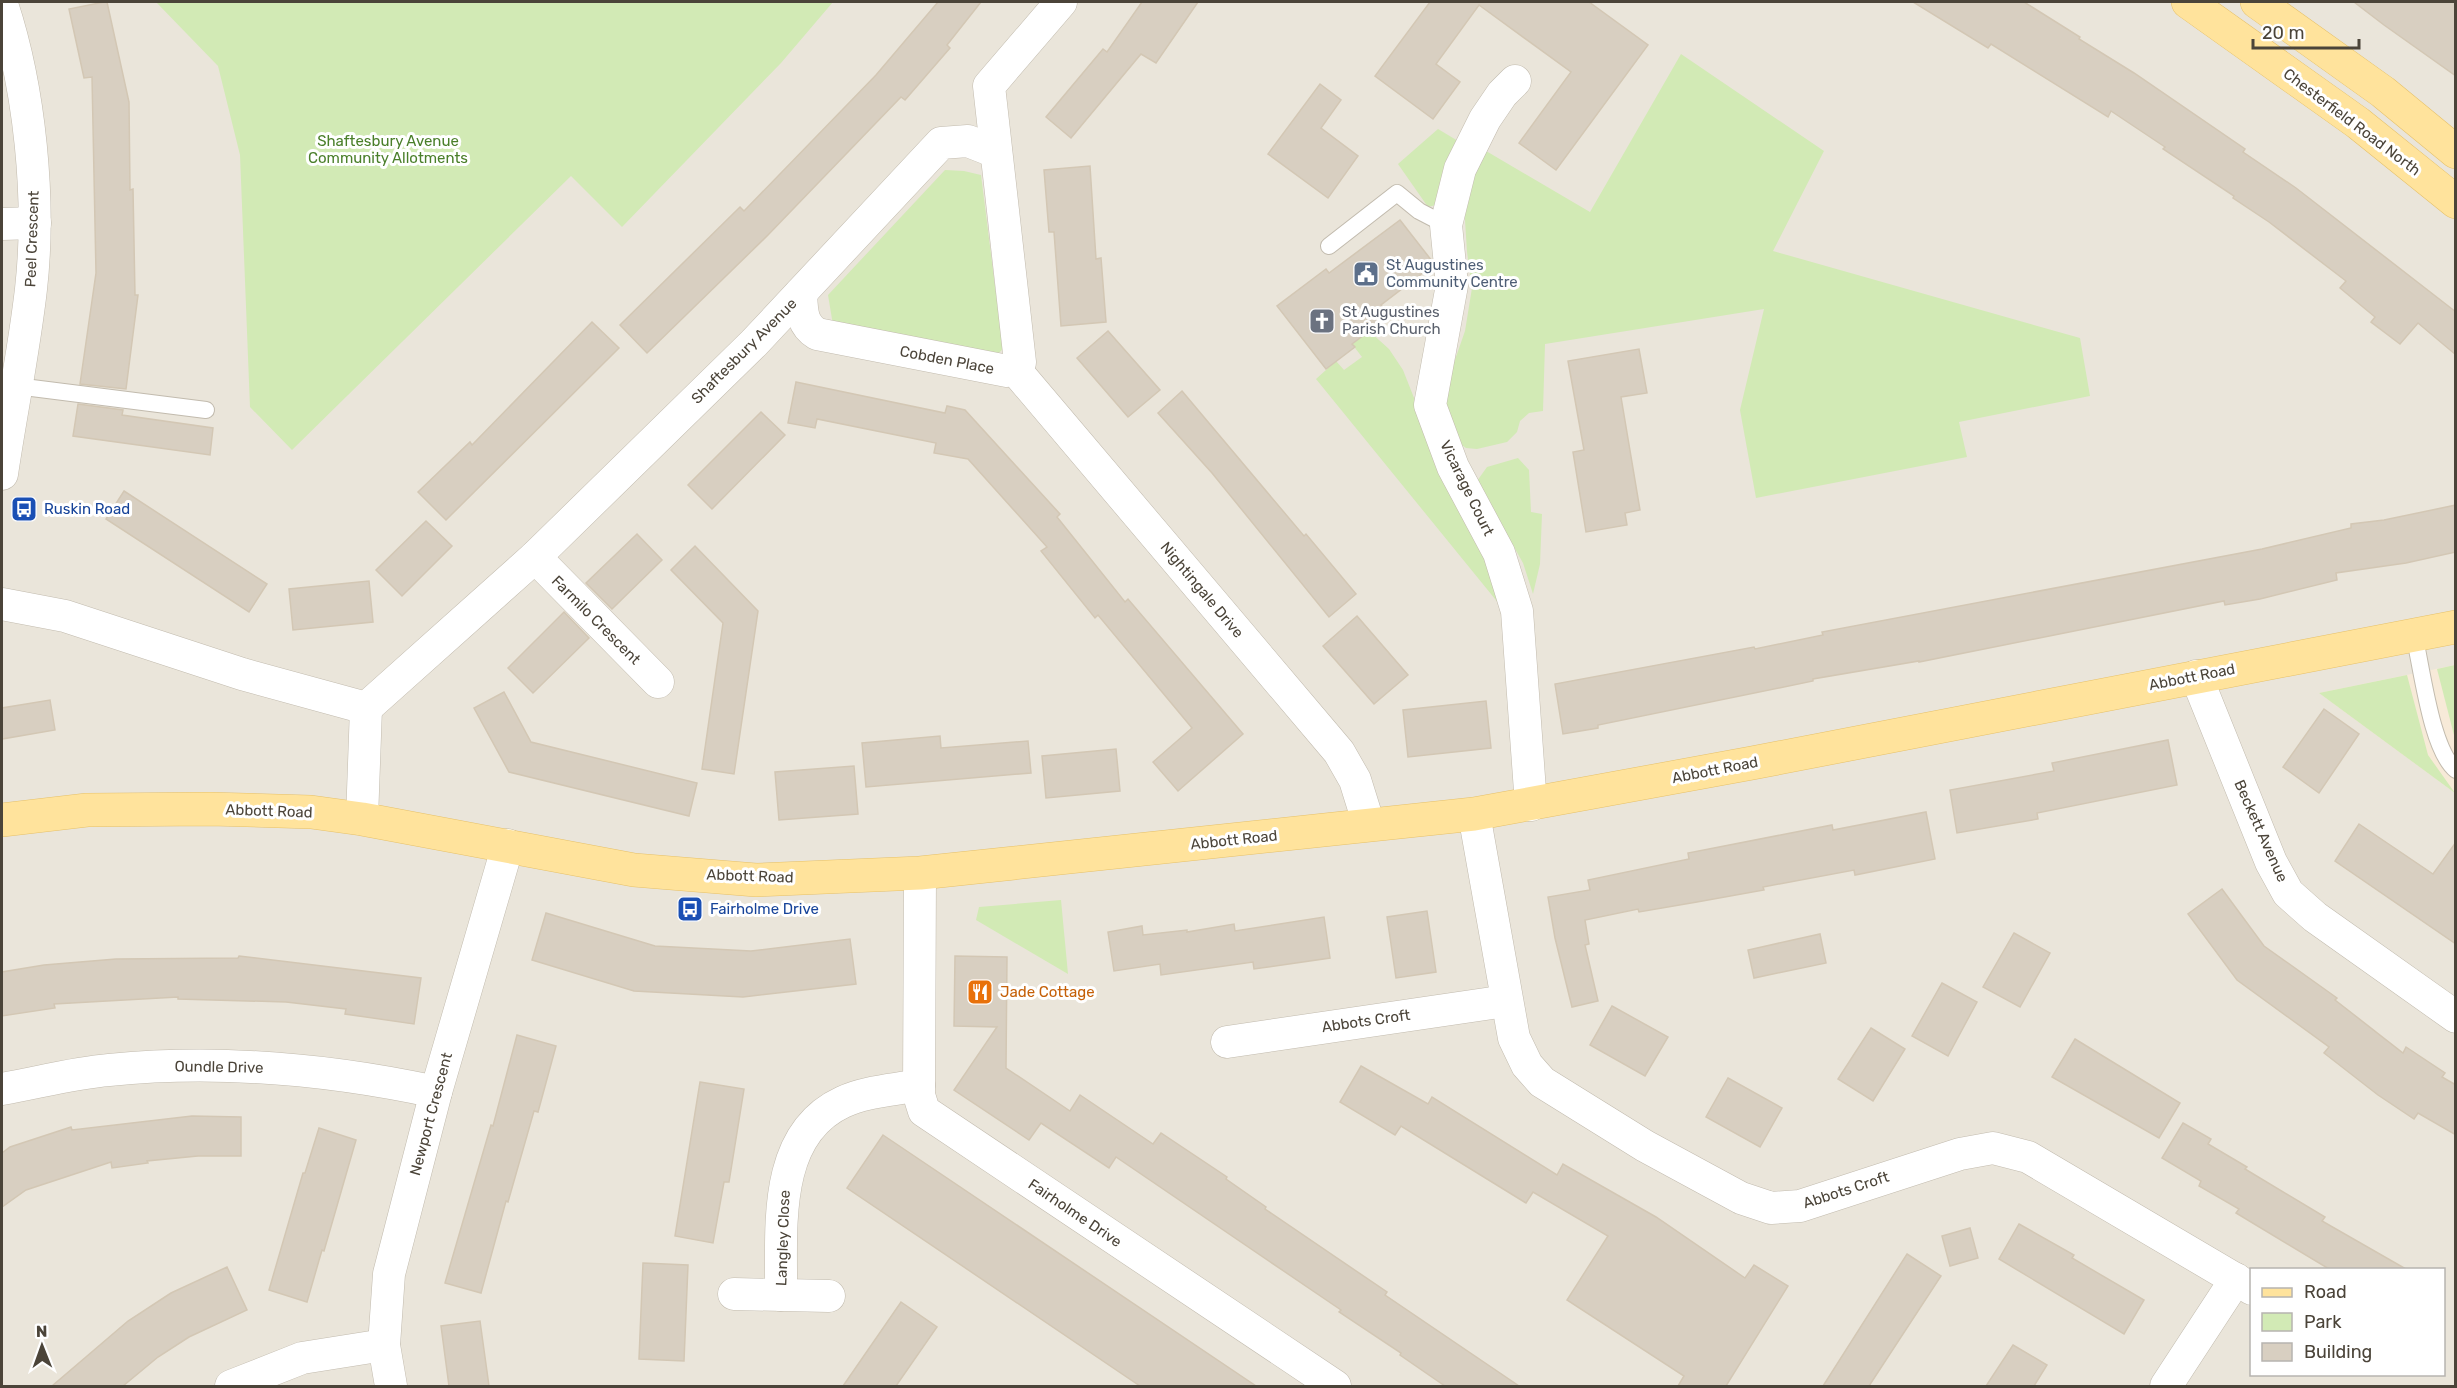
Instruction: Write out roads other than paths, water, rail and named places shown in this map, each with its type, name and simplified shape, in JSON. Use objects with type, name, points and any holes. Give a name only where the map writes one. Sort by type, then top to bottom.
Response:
[{"type":"main road","name":"Chesterfield Road North","points":[[2188,2],[2358,123],[2456,202]]},
{"type":"main road","points":[[2257,2],[2383,92],[2456,152]]},
{"type":"main road","name":"Abbott Road","points":[[2,820],[87,810],[210,809],[311,812],[508,845],[634,870],[756,880],[920,873],[1474,814],[1531,805],[2456,627]]},
{"type":"street","points":[[996,152],[989,86],[1061,2]]},
{"type":"street","name":"Peel Crescent","points":[[2,4],[14,41],[32,154],[35,223],[31,288],[2,474]]},
{"type":"street","name":"Vicarage Court","points":[[1515,81],[1502,94],[1485,118],[1460,169],[1446,225],[1452,285],[1430,405],[1453,467],[1499,553],[1517,611],[1531,805]]},
{"type":"street","name":"Shaftesbury Avenue","points":[[366,708],[535,557],[754,343],[941,143],[968,141],[996,152]]},
{"type":"street","name":"Cobden Place","points":[[801,293],[802,317],[809,329],[817,334],[1007,371],[1020,362],[996,152]]},
{"type":"street","points":[[2,224],[35,223]]},
{"type":"street","name":"Nightingale Drive","points":[[1013,367],[1339,752],[1355,780],[1370,825]]},
{"type":"street","name":"Farmilo Crescent","points":[[535,557],[658,682]]},
{"type":"street","points":[[2,604],[65,616],[242,674],[366,708],[362,819]]},
{"type":"street","name":"Beckett Avenue","points":[[2196,676],[2271,862],[2288,893],[2315,917],[2456,1017]]},
{"type":"street","name":"Abbots Croft","points":[[1474,814],[1514,1038],[1527,1065],[1542,1082],[1645,1146],[1741,1198],[1771,1208],[1800,1206],[1960,1154],[1993,1148],[2028,1157],[2244,1284],[2166,1386]]},
{"type":"street","name":"Newport Crescent","points":[[392,1386],[384,1345],[389,1274],[436,1092],[508,845]]},
{"type":"street","name":"Fairholme Drive","points":[[920,873],[919,1085],[924,1111],[1330,1385]]},
{"type":"street","name":"Abbots Croft","points":[[1227,1042],[1506,1001]]},
{"type":"street","name":"Oundle Drive","points":[[2,1089],[108,1070],[212,1065],[299,1070],[377,1080],[436,1092]]},
{"type":"street","name":"Langley Close","points":[[781,1295],[785,1179],[798,1147],[818,1119],[843,1102],[872,1093],[919,1085]]},
{"type":"street","name":"Langley Close","points":[[734,1294],[829,1296]]},
{"type":"street","points":[[231,1386],[302,1358],[384,1345]]},
{"type":"lane","points":[[1329,246],[1397,193],[1419,212],[1446,225]]},
{"type":"lane","points":[[16,386],[206,410]]},
{"type":"lane","points":[[2415,635],[2437,740],[2447,763],[2456,770]]},
{"type":"place","name":"St Augustines Community Centre","points":[[1366,274]]},
{"type":"place","name":"St Augustines Parish Church","points":[[1322,321]]},
{"type":"place","name":"Ruskin Road","points":[[24,509]]},
{"type":"place","name":"Fairholme Drive","points":[[690,909]]},
{"type":"place","name":"Jade Cottage","points":[[980,992]]},
{"type":"park label","name":"Shaftesbury Avenue Community Allotments","points":[[388,150]]}]
